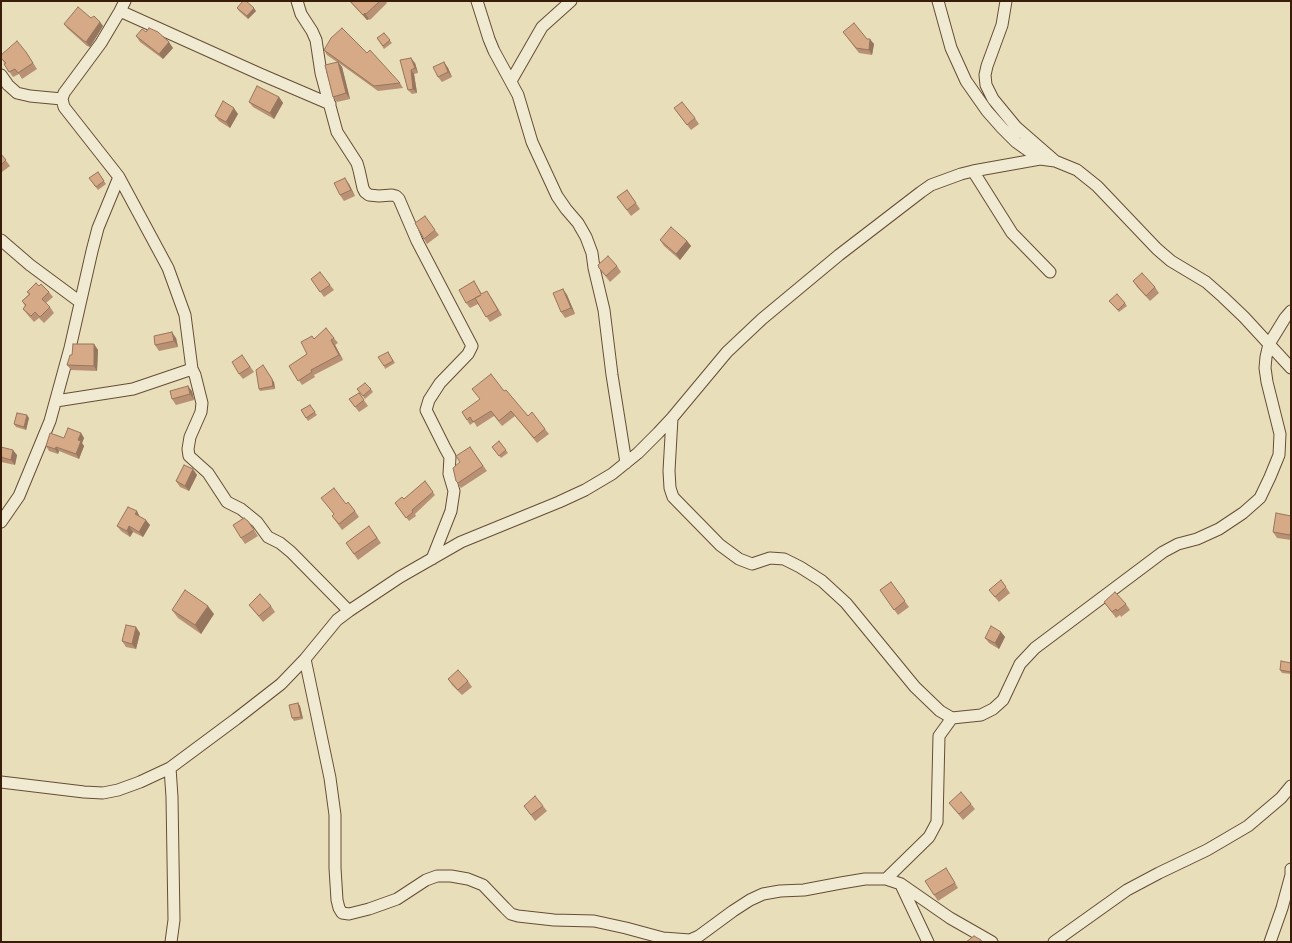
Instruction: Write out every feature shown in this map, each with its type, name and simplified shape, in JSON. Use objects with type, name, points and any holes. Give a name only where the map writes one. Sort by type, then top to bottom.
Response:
[{"type":"street","points":[[297,1],[300,14],[312,31],[316,40],[322,73],[337,132],[357,163],[365,192],[369,195],[392,195],[399,199],[417,242],[472,346],[468,354],[440,383],[429,400],[426,410],[444,448],[450,457],[449,474],[454,491],[451,511],[432,558]]},
{"type":"street","points":[[477,1],[489,39],[518,95],[532,142],[558,196],[566,209],[578,223],[586,237],[592,253],[604,310],[612,375],[626,463]]},
{"type":"street","points":[[512,81],[542,27],[571,1]]},
{"type":"street","points":[[938,1],[951,48],[966,81],[987,111],[1002,128],[1016,142],[1040,160]]},
{"type":"street","points":[[1006,1],[1002,25],[984,75],[986,85],[993,99],[1016,127],[1055,161]]},
{"type":"street","points":[[330,104],[260,74],[123,6],[96,50],[64,93],[62,99],[64,107],[118,177],[168,268],[185,315],[192,369],[202,403],[201,412],[190,437],[188,449],[189,456],[208,473],[227,502],[241,509],[257,522],[268,537],[286,547],[349,611]]},
{"type":"street","points":[[1,75],[8,85],[17,93],[30,96],[62,99]]},
{"type":"street","points":[[1,782],[103,793],[118,790],[140,782],[170,768],[281,684],[305,659],[337,620],[400,577],[432,558],[475,536],[586,490],[612,474],[638,453],[672,418],[727,352],[762,319],[812,277],[926,188],[946,178],[973,170],[1040,160],[1055,161],[1077,170],[1097,186],[1157,249],[1171,261],[1206,282],[1244,317],[1291,368]]},
{"type":"street","points":[[973,170],[1012,233],[1050,272]]},
{"type":"street","points":[[1,522],[19,496],[45,436],[56,401],[98,228],[118,177]]},
{"type":"street","points":[[1,240],[30,265],[80,302]]},
{"type":"street","points":[[672,418],[669,471],[670,488],[673,497],[720,545],[740,560],[752,564],[770,558],[784,559],[822,581],[846,603],[915,687],[940,711],[952,718],[981,715],[993,709],[1003,700],[1020,664],[1035,648],[1163,552],[1178,544],[1197,539],[1219,529],[1243,513],[1260,498],[1278,455],[1280,434],[1267,382],[1265,368],[1266,357],[1269,344],[1291,310]]},
{"type":"street","points":[[56,401],[133,389],[192,369]]},
{"type":"street","points":[[305,659],[330,778],[335,815],[335,868],[337,900],[342,913],[349,914],[369,909],[397,899],[410,892],[426,880],[437,876],[451,876],[468,879],[483,885],[511,914],[518,916],[594,922],[626,928],[663,938],[690,940],[699,936],[750,900],[763,894],[780,891],[804,890],[865,879],[886,879],[901,884],[950,918],[992,942]]},
{"type":"street","points":[[886,879],[929,838],[936,822],[939,736],[952,718]]},
{"type":"street","points":[[170,768],[172,797],[174,920],[171,942]]},
{"type":"street","points":[[1054,942],[1127,890],[1207,850],[1248,826],[1281,798],[1291,786]]},
{"type":"street","points":[[1270,942],[1282,908],[1291,875],[1291,869]]},
{"type":"street","points":[[901,884],[928,942]]},
{"type":"building","points":[[243,1],[246,1],[254,8],[247,16],[237,8]]},
{"type":"building","points":[[350,1],[380,1],[363,15]]},
{"type":"building","points":[[78,7],[91,18],[94,16],[100,22],[86,42],[64,24]]},
{"type":"building","points":[[854,23],[867,39],[870,39],[869,50],[856,48],[843,32]]},
{"type":"building","points":[[149,28],[158,32],[169,42],[159,54],[136,36],[142,29],[146,32]]},
{"type":"building","points":[[342,28],[367,53],[370,50],[400,83],[374,86],[324,50],[331,38]]},
{"type":"building","points":[[384,33],[390,40],[383,46],[377,38]]},
{"type":"building","points":[[17,41],[33,63],[18,73],[15,69],[9,72],[4,64],[6,63],[1,58],[1,55]]},
{"type":"building","points":[[411,58],[415,68],[411,70],[413,89],[408,90],[400,60]]},
{"type":"building","points":[[338,62],[346,93],[333,97],[325,65]]},
{"type":"building","points":[[444,62],[448,72],[438,77],[433,67]]},
{"type":"building","points":[[257,86],[279,97],[270,113],[249,102]]},
{"type":"building","points":[[223,101],[234,108],[226,122],[215,116]]},
{"type":"building","points":[[682,102],[695,118],[687,125],[674,108]]},
{"type":"building","points":[[1,154],[6,160],[1,165]]},
{"type":"building","points":[[98,172],[104,181],[96,187],[89,178]]},
{"type":"building","points":[[345,178],[351,190],[340,195],[334,183]]},
{"type":"building","points":[[627,190],[636,203],[627,210],[617,197]]},
{"type":"building","points":[[425,216],[435,230],[424,239],[415,223]]},
{"type":"building","points":[[671,227],[687,241],[676,254],[660,240]]},
{"type":"building","points":[[608,256],[617,266],[606,276],[598,265]]},
{"type":"building","points":[[320,272],[330,285],[320,292],[311,279]]},
{"type":"building","points":[[1142,273],[1155,287],[1146,296],[1133,281]]},
{"type":"building","points":[[474,281],[481,294],[487,291],[498,310],[486,317],[475,298],[466,303],[459,290]]},
{"type":"building","points":[[36,283],[39,286],[41,284],[49,292],[42,299],[50,307],[40,317],[35,312],[31,316],[23,309],[26,305],[22,301],[30,294],[27,292]]},
{"type":"building","points":[[563,289],[571,308],[561,312],[553,293]]},
{"type":"building","points":[[1117,294],[1125,303],[1118,310],[1109,301]]},
{"type":"building","points":[[326,328],[334,338],[331,340],[339,355],[311,370],[312,372],[298,381],[289,366],[307,354],[301,342],[312,336],[314,339]]},
{"type":"building","points":[[172,332],[174,341],[155,345],[154,336]]},
{"type":"building","points":[[73,344],[94,344],[94,366],[67,365],[70,355],[72,355]]},
{"type":"building","points":[[388,352],[393,361],[384,366],[378,357]]},
{"type":"building","points":[[242,355],[250,367],[239,374],[232,362]]},
{"type":"building","points":[[263,365],[272,379],[273,386],[259,389],[256,370]]},
{"type":"building","points":[[491,374],[504,391],[506,390],[528,416],[532,412],[545,429],[534,438],[511,411],[499,421],[491,411],[473,422],[470,417],[467,420],[462,412],[480,399],[472,389]]},
{"type":"building","points":[[365,383],[371,389],[363,396],[357,389]]},
{"type":"building","points":[[188,386],[190,394],[172,399],[170,391]]},
{"type":"building","points":[[359,393],[364,400],[355,407],[349,399]]},
{"type":"building","points":[[310,405],[315,412],[306,418],[301,410]]},
{"type":"building","points":[[17,413],[27,415],[24,427],[14,424]]},
{"type":"building","points":[[68,428],[81,433],[78,440],[81,441],[76,454],[56,447],[55,449],[46,446],[50,433],[64,438]]},
{"type":"building","points":[[499,441],[506,450],[499,456],[492,447]]},
{"type":"building","points":[[1,447],[13,450],[11,460],[1,457]]},
{"type":"building","points":[[470,447],[483,466],[458,483],[456,481],[453,468],[460,462],[456,456]]},
{"type":"building","points":[[184,465],[193,469],[185,486],[176,481]]},
{"type":"building","points":[[425,481],[433,492],[412,510],[413,512],[406,518],[395,503],[402,497],[404,499]]},
{"type":"building","points":[[334,488],[346,504],[348,502],[355,511],[339,524],[332,516],[334,514],[321,498]]},
{"type":"building","points":[[128,507],[137,511],[135,514],[146,520],[139,532],[129,526],[127,531],[117,526]]},
{"type":"building","points":[[1276,513],[1291,516],[1290,535],[1273,532]]},
{"type":"building","points":[[244,518],[254,530],[241,538],[233,525]]},
{"type":"building","points":[[369,526],[377,538],[354,554],[346,543]]},
{"type":"building","points":[[1001,580],[1006,587],[995,597],[989,590]]},
{"type":"building","points":[[891,582],[905,601],[894,610],[880,590]]},
{"type":"building","points":[[185,590],[208,606],[195,625],[172,610]]},
{"type":"building","points":[[1115,592],[1126,604],[1117,611],[1116,609],[1112,612],[1104,602]]},
{"type":"building","points":[[260,594],[271,606],[259,616],[249,605]]},
{"type":"building","points":[[126,625],[136,627],[132,644],[122,641]]},
{"type":"building","points":[[991,626],[1001,632],[995,643],[985,638]]},
{"type":"building","points":[[1281,661],[1291,663],[1291,672],[1280,670]]},
{"type":"building","points":[[458,670],[468,681],[458,690],[448,679]]},
{"type":"building","points":[[298,703],[301,717],[292,718],[289,705]]},
{"type":"building","points":[[961,792],[971,804],[959,814],[949,803]]},
{"type":"building","points":[[535,796],[543,806],[531,815],[524,806]]},
{"type":"building","points":[[946,868],[955,883],[934,895],[925,881]]},
{"type":"building","points":[[974,936],[982,942],[966,942]]}]
